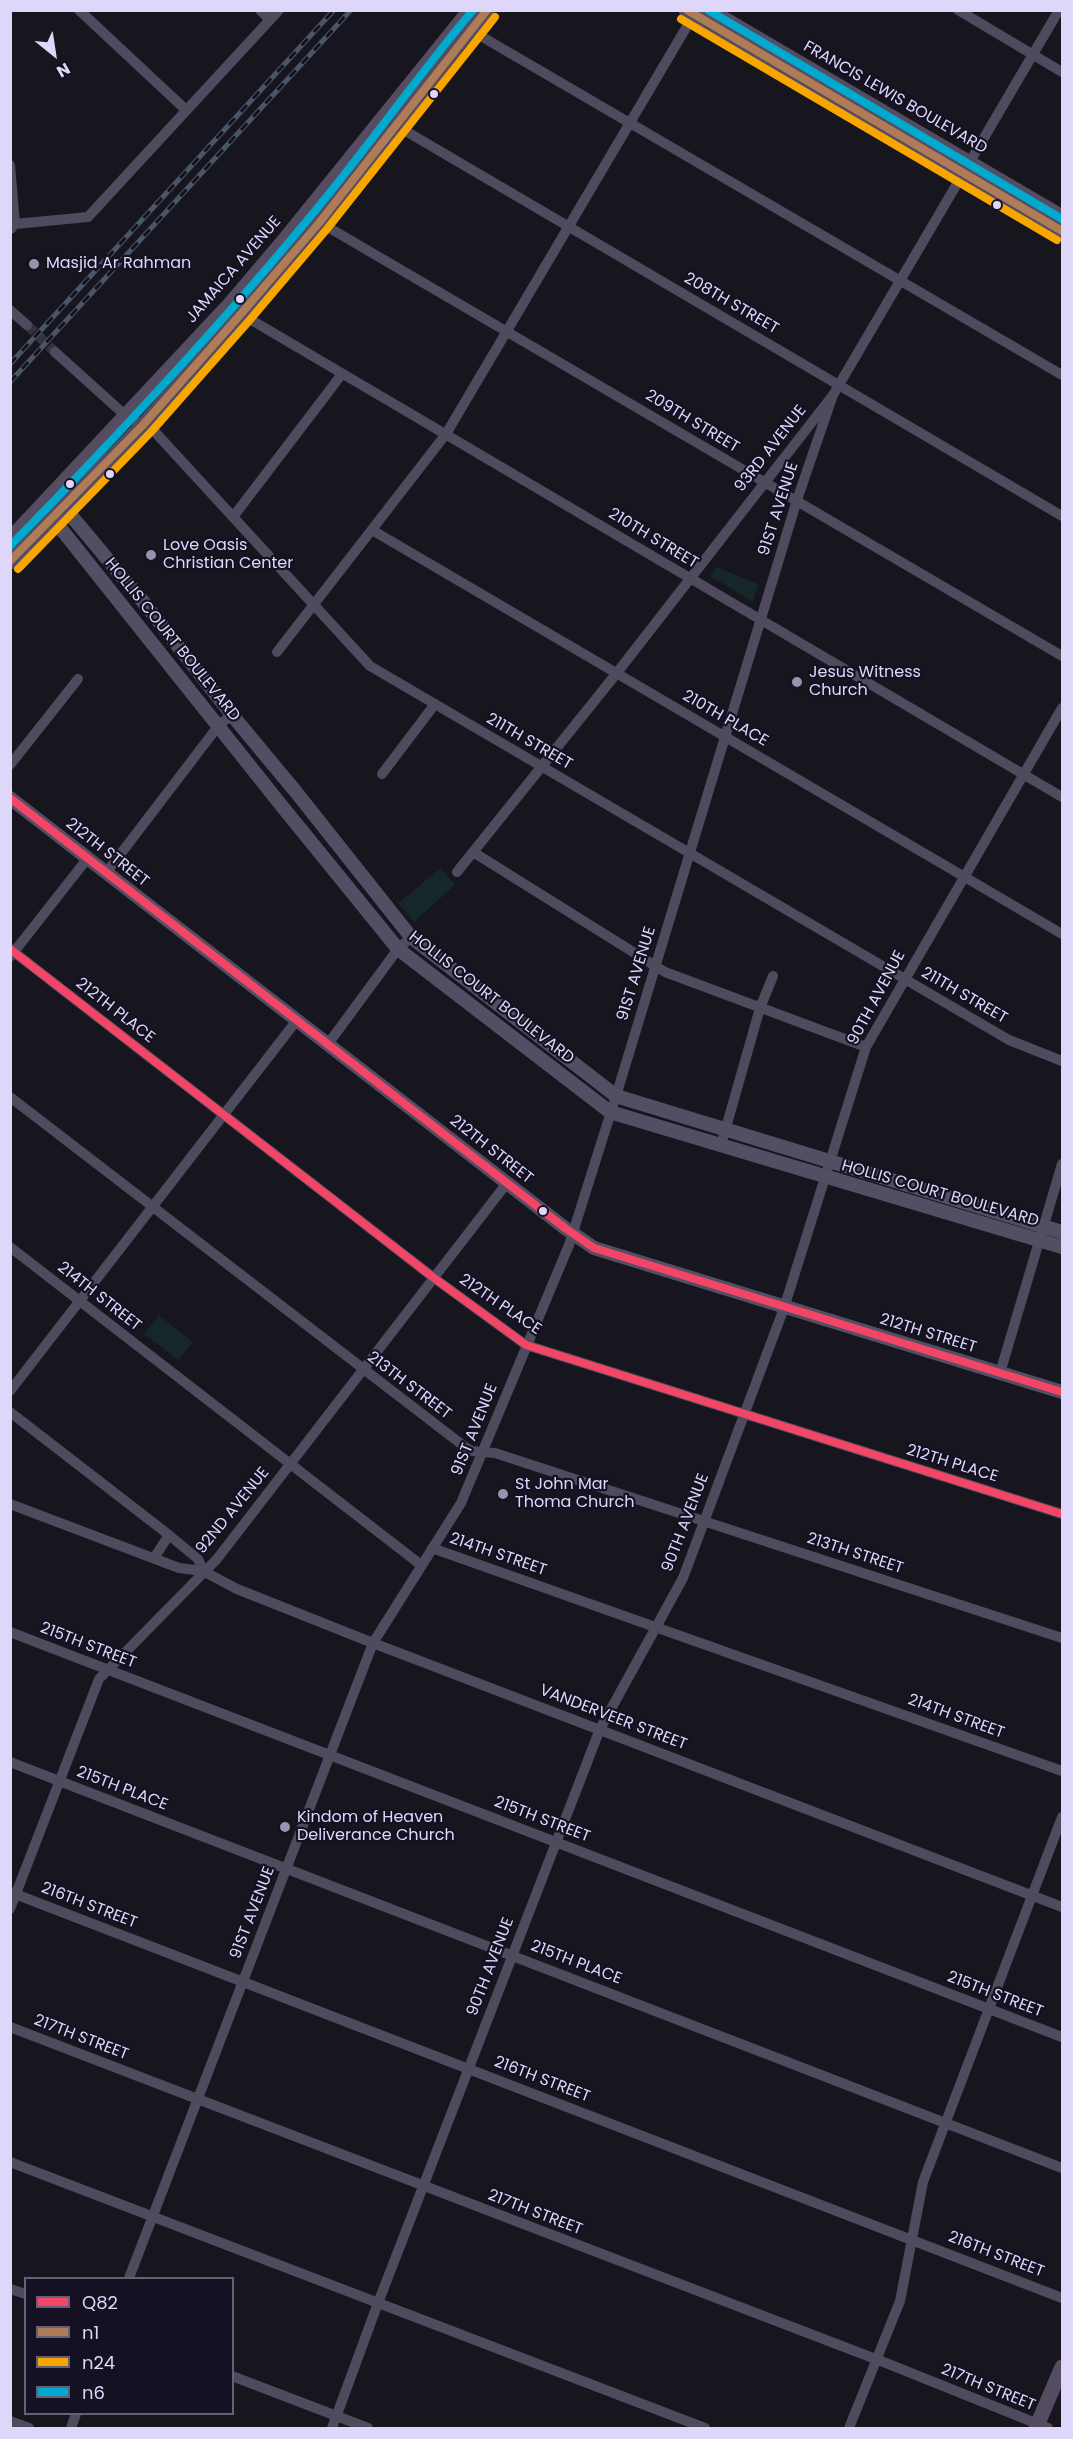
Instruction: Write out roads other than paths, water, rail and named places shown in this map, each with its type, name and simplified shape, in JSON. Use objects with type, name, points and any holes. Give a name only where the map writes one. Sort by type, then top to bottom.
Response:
[{"type":"main road","name":"JAMAICA AVENUE","points":[[464,26],[470,10]]},
{"type":"main road","name":"JAMAICA AVENUE","points":[[10,562],[143,425],[235,310],[306,214],[389,121],[464,26],[487,10]]},
{"type":"main road","name":"FRANCIS LEWIS BOULEVARD","points":[[710,10],[967,168],[1062,231]]},
{"type":"main road","name":"FRANCIS LEWIS BOULEVARD","points":[[692,12],[967,168],[1062,217]]},
{"type":"main road","name":"JAMAICA AVENUE","points":[[10,539],[126,416],[320,223],[389,121]]},
{"type":"main road","name":"HOLLIS COURT BOULEVARD","points":[[54,494],[145,604],[232,716],[296,792],[411,937],[616,1096],[829,1160],[903,1192]]},
{"type":"main road","name":"HOLLIS COURT BOULEVARD","points":[[42,506],[398,949],[610,1112],[824,1178],[903,1192],[1042,1233],[1062,1247]]},
{"type":"main road","points":[[130,617],[145,604]]},
{"type":"main road","points":[[176,672],[190,661]]},
{"type":"main road","points":[[280,805],[296,792]]},
{"type":"main road","name":"212TH STREET","points":[[10,798],[507,1184],[594,1248],[1062,1392]]},
{"type":"main road","points":[[342,879],[355,866]]},
{"type":"main road","points":[[471,1005],[481,991]]},
{"type":"main road","points":[[543,1060],[553,1047]]},
{"type":"main road","name":"HOLLIS COURT BOULEVARD","points":[[1042,1233],[1062,1232]]},
{"type":"main road","points":[[1040,2427],[1062,2367]]},
{"type":"street","points":[[79,10],[186,111]]},
{"type":"street","points":[[260,10],[270,20]]},
{"type":"street","points":[[10,165],[13,226],[88,217],[279,10]]},
{"type":"street","points":[[957,10],[1062,72]]},
{"type":"street","name":"93RD AVENUE","points":[[457,872],[616,674],[840,385],[1059,10]]},
{"type":"street","points":[[277,652],[446,434],[631,122],[692,12]]},
{"type":"street","points":[[464,26],[1062,375]]},
{"type":"street","name":"208TH STREET","points":[[389,121],[1062,516]]},
{"type":"street","name":"209TH STREET","points":[[306,214],[1062,656]]},
{"type":"street","points":[[10,310],[27,326]]},
{"type":"street","name":"210TH STREET","points":[[235,310],[1062,797]]},
{"type":"street","name":"211TH STREET","points":[[56,352],[126,416],[160,438],[370,666],[1009,1040],[1062,1060]]},
{"type":"street","points":[[233,517],[342,374]]},
{"type":"street","name":"91ST AVENUE","points":[[432,1548],[461,1503],[573,1234],[797,500],[833,395]]},
{"type":"street","name":"210TH PLACE","points":[[372,530],[1062,934]]},
{"type":"street","points":[[10,765],[78,679]]},
{"type":"street","points":[[382,774],[435,704]]},
{"type":"street","name":"90TH AVENUE","points":[[332,2428],[600,1729],[683,1578],[784,1308],[866,1047],[1062,708]]},
{"type":"street","points":[[106,873],[219,725],[232,716]]},
{"type":"street","points":[[473,852],[655,966],[866,1047]]},
{"type":"street","points":[[12,953],[87,859]]},
{"type":"street","points":[[328,1044],[398,949],[411,937]]},
{"type":"street","name":"212TH PLACE","points":[[12,953],[434,1278],[526,1345],[1062,1514]]},
{"type":"street","points":[[721,1145],[760,1008],[773,976]]},
{"type":"street","points":[[10,1391],[297,1020]]},
{"type":"street","name":"213TH STREET","points":[[10,1096],[465,1448],[495,1453],[1062,1638]]},
{"type":"street","points":[[1000,1373],[1062,1164]]},
{"type":"street","name":"92ND AVENUE","points":[[10,1909],[13,1893],[60,1781],[99,1679],[217,1559],[507,1184]]},
{"type":"street","name":"214TH STREET","points":[[10,1247],[421,1565],[432,1548],[1062,1771]]},
{"type":"street","points":[[10,1412],[169,1535],[198,1559],[203,1571]]},
{"type":"street","name":"VANDERVEER STREET","points":[[10,1504],[179,1568],[203,1571],[237,1589],[373,1643],[1062,1907]]},
{"type":"street","points":[[154,1558],[169,1535]]},
{"type":"street","name":"91ST AVENUE","points":[[129,2277],[373,1643],[421,1565]]},
{"type":"street","name":"215TH STREET","points":[[10,1632],[1062,2037]]},
{"type":"street","name":"215TH PLACE","points":[[10,1762],[1062,2169]]},
{"type":"street","points":[[849,2428],[900,2301],[922,2182],[1062,1817]]},
{"type":"street","name":"216TH STREET","points":[[13,1893],[912,2238],[1062,2298]]},
{"type":"street","name":"217TH STREET","points":[[10,2027],[876,2360],[1040,2427]]},
{"type":"street","points":[[10,2162],[705,2428]]},
{"type":"street","points":[[234,2377],[368,2428]]},
{"type":"street","points":[[10,2421],[29,2428]]},
{"type":"tunnel","points":[[27,325],[55,352]]},
{"type":"railway","points":[[10,364],[334,10]]},
{"type":"railway","points":[[10,382],[351,10]]},
{"type":"place","name":"Masjid Ar Rahman","points":[[34,264]]},
{"type":"place","name":"Love Oasis Christian Center","points":[[151,555]]},
{"type":"place","name":"Jesus Witness Church","points":[[797,682]]},
{"type":"place","name":"St John Mar Thoma Church","points":[[503,1494]]},
{"type":"place","name":"Kindom of Heaven Deliverance Church","points":[[285,1827]]}]
